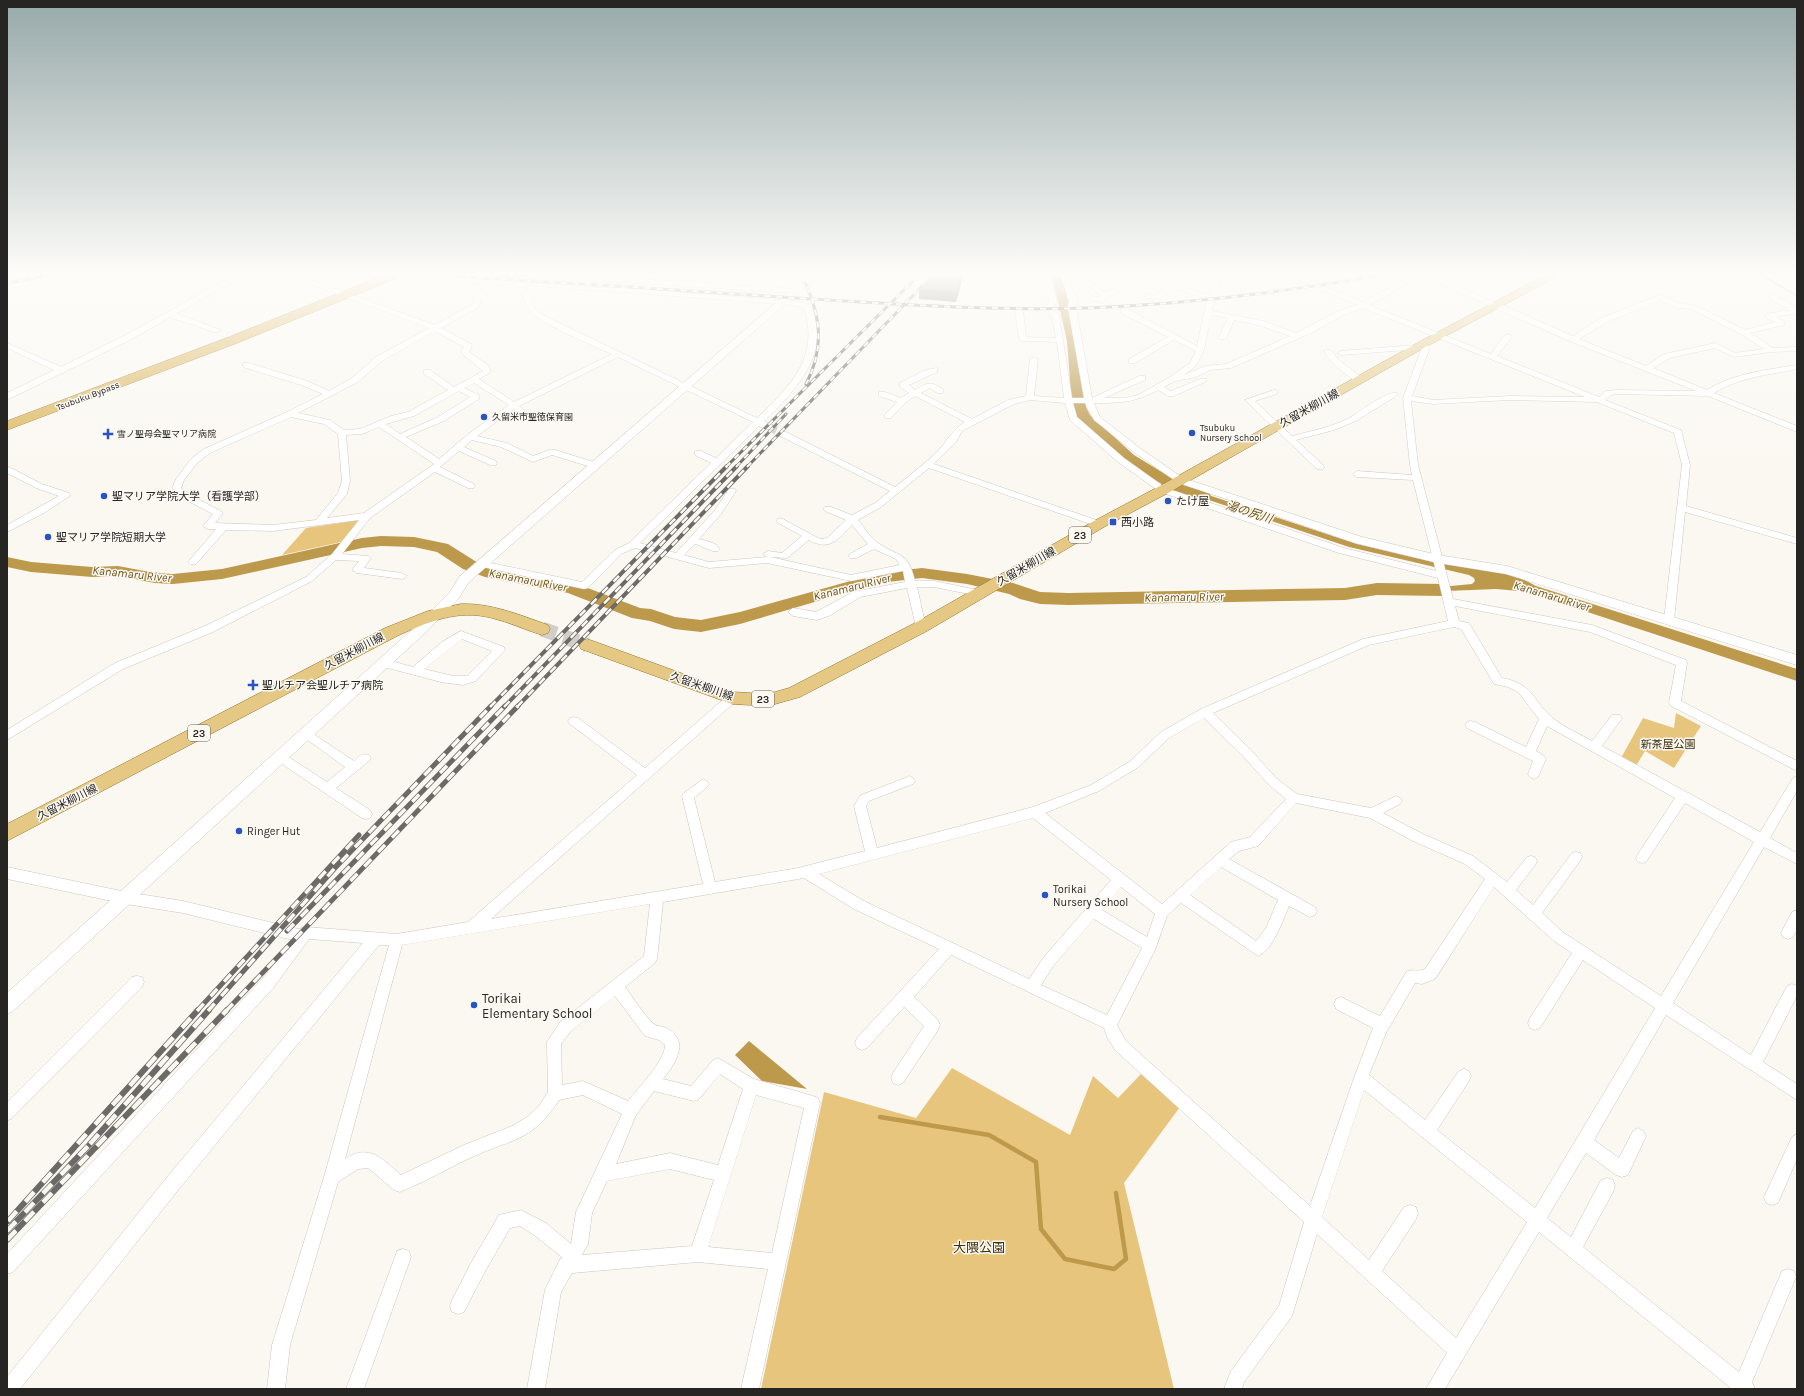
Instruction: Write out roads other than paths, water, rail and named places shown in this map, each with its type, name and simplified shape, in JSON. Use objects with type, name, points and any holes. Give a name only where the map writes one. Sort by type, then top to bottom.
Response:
[{"type":"highway","name":"Tsubuku Bypass","points":[[7,420],[216,341]]},
{"type":"highway","name":"Tsubuku Bypass","points":[[7,426],[230,341]]},
{"type":"main road","name":"久留米柳川線","points":[[587,645],[732,698],[768,700],[794,693],[921,626],[1099,524],[1170,486],[1428,341]]},
{"type":"main road","name":"久留米柳川線","points":[[7,833],[391,632],[436,614],[463,609],[495,613],[542,629]]},
{"type":"street","points":[[7,397],[63,371],[121,341]]},
{"type":"street","points":[[367,516],[273,528],[208,526],[218,513],[183,496],[176,488],[180,479],[194,461],[207,451],[290,414],[330,394],[355,380],[379,359],[411,341]]},
{"type":"street","points":[[290,414],[327,422],[342,433],[362,431],[411,414],[475,380],[486,372],[486,368],[465,352],[468,346],[459,341]]},
{"type":"street","points":[[589,341],[619,354],[768,427]]},
{"type":"street","points":[[7,1005],[406,643],[454,595],[463,580],[738,341]]},
{"type":"street","points":[[481,564],[584,586],[618,552],[633,544],[788,393],[798,381],[810,356],[814,341]]},
{"type":"street","points":[[1060,341],[1068,401],[1073,418],[1121,460],[1170,486],[1342,551],[1441,570],[1507,570],[1797,660]]},
{"type":"street","points":[[1079,341],[1090,400],[1097,418],[1158,466],[1170,486],[1359,540],[1441,570]]},
{"type":"street","points":[[1132,361],[1166,341]]},
{"type":"street","points":[[1182,341],[1200,350]]},
{"type":"street","points":[[781,522],[819,542],[830,541],[852,519],[878,505],[928,464],[953,440],[959,429],[971,422],[1011,402],[1030,398],[1068,401],[1125,400],[1140,397],[1173,379],[1193,364],[1200,350],[1202,341]]},
{"type":"street","points":[[1173,379],[1180,379],[1208,368],[1228,366],[1285,341]]},
{"type":"street","points":[[1451,341],[1678,432],[1686,465],[1669,620]]},
{"type":"street","points":[[1492,358],[1505,341]]},
{"type":"street","points":[[1577,341],[1797,429]]},
{"type":"street","points":[[1758,341],[1771,350]]},
{"type":"street","points":[[7,345],[16,351],[63,371]]},
{"type":"street","points":[[1341,353],[1421,345],[1425,350],[1407,398],[1414,465],[1454,622]]},
{"type":"street","points":[[1646,369],[1667,356],[1716,345],[1734,355],[1771,350],[1797,349]]},
{"type":"street","points":[[7,355],[16,351]]},
{"type":"street","points":[[1328,352],[1335,361],[1359,380]]},
{"type":"street","points":[[7,736],[119,666],[209,629],[309,579],[333,557],[367,516],[437,465],[470,437],[514,405],[619,354]]},
{"type":"street","points":[[1030,398],[1034,359]]},
{"type":"street","points":[[246,365],[304,383],[330,394]]},
{"type":"street","points":[[1407,398],[1433,402],[1510,398],[1600,400],[1609,393],[1617,392],[1707,394],[1721,385],[1742,377],[1797,367]]},
{"type":"street","points":[[934,370],[902,385],[971,422]]},
{"type":"street","points":[[400,437],[441,419],[476,397],[456,389],[427,372]]},
{"type":"street","points":[[918,377],[940,391]]},
{"type":"street","points":[[1090,400],[1142,378]]},
{"type":"street","points":[[475,380],[514,405],[526,417]]},
{"type":"street","points":[[1158,386],[1172,394],[1203,381]]},
{"type":"street","points":[[888,416],[902,401],[930,385]]},
{"type":"street","points":[[1274,392],[1249,400],[1320,467]]},
{"type":"street","points":[[882,394],[902,401]]},
{"type":"street","points":[[1291,439],[1331,428],[1353,419],[1367,409],[1394,395]]},
{"type":"street","points":[[380,424],[437,465],[471,486]]},
{"type":"street","points":[[319,522],[345,489],[346,481],[342,433]]},
{"type":"street","points":[[783,434],[896,490]]},
{"type":"street","points":[[470,437],[504,445],[533,459],[552,452],[594,465]]},
{"type":"street","points":[[458,447],[493,463]]},
{"type":"street","points":[[698,453],[717,462]]},
{"type":"street","points":[[928,464],[1099,524]]},
{"type":"street","points":[[7,469],[39,486],[66,495],[42,511],[7,529]]},
{"type":"street","points":[[1357,474],[1417,478]]},
{"type":"street","points":[[678,556],[718,512],[732,491]]},
{"type":"street","points":[[1681,508],[1797,541]]},
{"type":"street","points":[[828,509],[852,519],[874,545],[899,557],[907,567],[921,626]]},
{"type":"street","points":[[194,562],[223,527]]},
{"type":"street","points":[[758,553],[784,556],[808,536]]},
{"type":"street","points":[[693,540],[708,544],[715,549]]},
{"type":"street","points":[[633,544],[709,565],[767,560],[851,578],[907,567]]},
{"type":"street","points":[[853,556],[874,545]]},
{"type":"street","points":[[333,557],[366,558],[357,570],[402,576]]},
{"type":"street","points":[[793,612],[817,616],[827,612],[857,594],[911,584],[934,584],[978,593]]},
{"type":"street","points":[[1449,598],[1592,629],[1682,663],[1675,703],[1797,766]]},
{"type":"street","points":[[7,873],[126,898],[183,907],[298,935],[306,933],[397,940],[807,872],[1035,812],[1095,788],[1133,764],[1165,735],[1205,712],[1367,642],[1454,622],[1465,626],[1498,681],[1516,686],[1527,695],[1545,719],[1797,859]]},
{"type":"street","points":[[391,632],[406,643]]},
{"type":"street","points":[[384,663],[415,671],[460,682],[469,680],[500,650],[461,635],[446,645],[415,671]]},
{"type":"street","points":[[471,928],[732,698]]},
{"type":"street","points":[[1205,712],[1247,753],[1272,781],[1294,798],[1372,813],[1417,837],[1469,860],[1493,878],[1559,937],[1797,1093]]},
{"type":"street","points":[[1594,747],[1616,718]]},
{"type":"street","points":[[1529,753],[1545,719]]},
{"type":"street","points":[[574,721],[645,774]]},
{"type":"street","points":[[1470,725],[1540,759],[1534,774]]},
{"type":"street","points":[[306,733],[354,767]]},
{"type":"street","points":[[280,757],[366,814]]},
{"type":"street","points":[[328,788],[365,758]]},
{"type":"street","points":[[872,855],[860,806],[865,798],[910,781]]},
{"type":"street","points":[[1435,1389],[1457,1350],[1584,1142],[1797,781]]},
{"type":"street","points":[[703,784],[688,796],[706,865],[710,888]]},
{"type":"street","points":[[1642,858],[1683,796]]},
{"type":"street","points":[[1294,798],[1254,842],[1235,846],[1162,912],[1150,946],[1110,1024],[1112,1032],[1121,1046],[1457,1350]]},
{"type":"street","points":[[1372,813],[1396,801]]},
{"type":"street","points":[[1035,812],[1162,912]]},
{"type":"street","points":[[1534,914],[1576,858]]},
{"type":"street","points":[[1220,860],[1310,911]]},
{"type":"street","points":[[1508,891],[1530,861]]},
{"type":"street","points":[[807,872],[859,905],[1110,1024]]},
{"type":"street","points":[[1233,1389],[1237,1377],[1286,1310],[1313,1220],[1361,1078],[1382,1024],[1412,976],[1422,978],[1430,974],[1493,878]]},
{"type":"street","points":[[1032,987],[1049,961],[1120,879]]},
{"type":"street","points":[[1181,896],[1258,950],[1271,932],[1286,897]]},
{"type":"street","points":[[332,1177],[356,1161],[371,1160],[400,1184],[470,1150],[517,1132],[532,1122],[544,1111],[555,1094],[554,1042],[565,1027],[617,987],[650,959],[657,897]]},
{"type":"street","points":[[1092,911],[1150,946]]},
{"type":"street","points":[[1788,933],[1797,916]]},
{"type":"street","points":[[7,1266],[269,982],[306,933]]},
{"type":"street","points":[[9,1389],[169,1188],[376,938]]},
{"type":"street","points":[[276,1389],[282,1345],[332,1177],[397,940]]},
{"type":"street","points":[[862,1043],[950,947]]},
{"type":"street","points":[[1535,1023],[1581,951]]},
{"type":"street","points":[[7,1112],[137,982]]},
{"type":"street","points":[[536,1389],[553,1290],[569,1260],[580,1244],[584,1212],[631,1110],[672,1053],[672,1042],[663,1034],[650,1032],[617,987]]},
{"type":"street","points":[[1754,1064],[1792,991]]},
{"type":"street","points":[[898,1078],[933,1025],[904,997]]},
{"type":"street","points":[[1341,1004],[1382,1024]]},
{"type":"street","points":[[651,1083],[694,1094],[718,1065],[751,1086],[813,1103],[750,1389]]},
{"type":"street","points":[[1427,1131],[1464,1076]]},
{"type":"street","points":[[1361,1078],[1744,1387],[1788,1277]]},
{"type":"street","points":[[698,1254],[751,1086]]},
{"type":"street","points":[[555,1094],[583,1088],[631,1110]]},
{"type":"street","points":[[1584,1142],[1622,1169],[1638,1136]]},
{"type":"street","points":[[1772,1197],[1797,1142]]},
{"type":"street","points":[[602,1174],[670,1161],[723,1174]]},
{"type":"street","points":[[1573,1249],[1607,1186]]},
{"type":"street","points":[[1371,1272],[1410,1213]]},
{"type":"street","points":[[458,1306],[477,1268],[505,1221],[521,1218],[540,1229],[569,1260],[698,1254],[778,1262]]},
{"type":"street","points":[[355,1389],[403,1257]]},
{"type":"water","points":[[1184,487],[1357,544],[1433,562],[1519,577],[1536,586],[1797,669],[1797,681],[1545,598],[1519,591],[1496,589],[1422,592],[1419,589],[1472,584],[1475,581],[1474,578],[1469,575],[1349,547],[1179,490]]},
{"type":"water","points":[[749,1041],[807,1089],[762,1081],[735,1055]]},
{"type":"waterway","name":"湯の尻川","points":[[1073,341],[1079,407],[1084,417],[1129,458],[1178,488],[1204,496]]},
{"type":"waterway","name":"Kanamaru River","points":[[7,562],[31,567],[92,572],[118,571],[155,578],[173,579],[222,574],[362,543],[381,541],[414,542],[442,548],[469,565],[491,573],[572,588],[638,614],[651,615],[674,623],[701,626],[740,618],[879,578],[922,573],[967,579],[1013,589],[1026,595],[1040,598],[1068,599],[1345,594],[1377,589],[1443,590]]},
{"type":"waterway","points":[[880,1117],[989,1135],[1036,1162],[1041,1229],[1065,1259],[1114,1269],[1126,1259],[1116,1193]]},
{"type":"tunnel","points":[[769,427],[783,434]]},
{"type":"tunnel","points":[[542,629],[587,645]]},
{"type":"railway","points":[[806,384],[816,356],[818,341]]},
{"type":"railway","points":[[727,466],[853,341]]},
{"type":"railway","points":[[747,467],[869,341]]},
{"type":"railway","points":[[736,467],[786,414]]},
{"type":"railway","points":[[490,707],[727,466]]},
{"type":"railway","points":[[504,707],[737,466]]},
{"type":"railway","points":[[517,707],[748,466]]},
{"type":"railway","points":[[208,1011],[335,868],[491,706]]},
{"type":"railway","points":[[287,931],[505,706]]},
{"type":"railway","points":[[226,1011],[518,706]]},
{"type":"railway","points":[[197,1011],[359,835]]},
{"type":"railway","points":[[8,1221],[198,1010]]},
{"type":"railway","points":[[90,1144],[209,1010]]},
{"type":"railway","points":[[7,1240],[227,1010]]},
{"type":"railway","points":[[7,1231],[93,1141]]},
{"type":"place","name":"久留米市聖徳保育園","points":[[484,417]]},
{"type":"place","name":"Tsubuku Nursery School","points":[[1192,433]]},
{"type":"place","name":"雪ノ聖母会聖マリア病院","points":[[108,434]]},
{"type":"place","name":"聖マリア学院大学（看護学部）","points":[[104,496]]},
{"type":"place","name":"たけ屋","points":[[1168,501]]},
{"type":"place","name":"西小路","points":[[1113,522]]},
{"type":"place","name":"聖マリア学院短期大学","points":[[48,537]]},
{"type":"place","name":"聖ルチア会聖ルチア病院","points":[[253,685]]},
{"type":"place","name":"Ringer Hut","points":[[239,831]]},
{"type":"place","name":"Torikai Nursery School","points":[[1045,895]]},
{"type":"place","name":"Torikai Elementary School","points":[[474,1005]]},
{"type":"park label","name":"新茶屋公園","points":[[1668,744]]},
{"type":"park label","name":"大隈公園","points":[[979,1247]]}]
